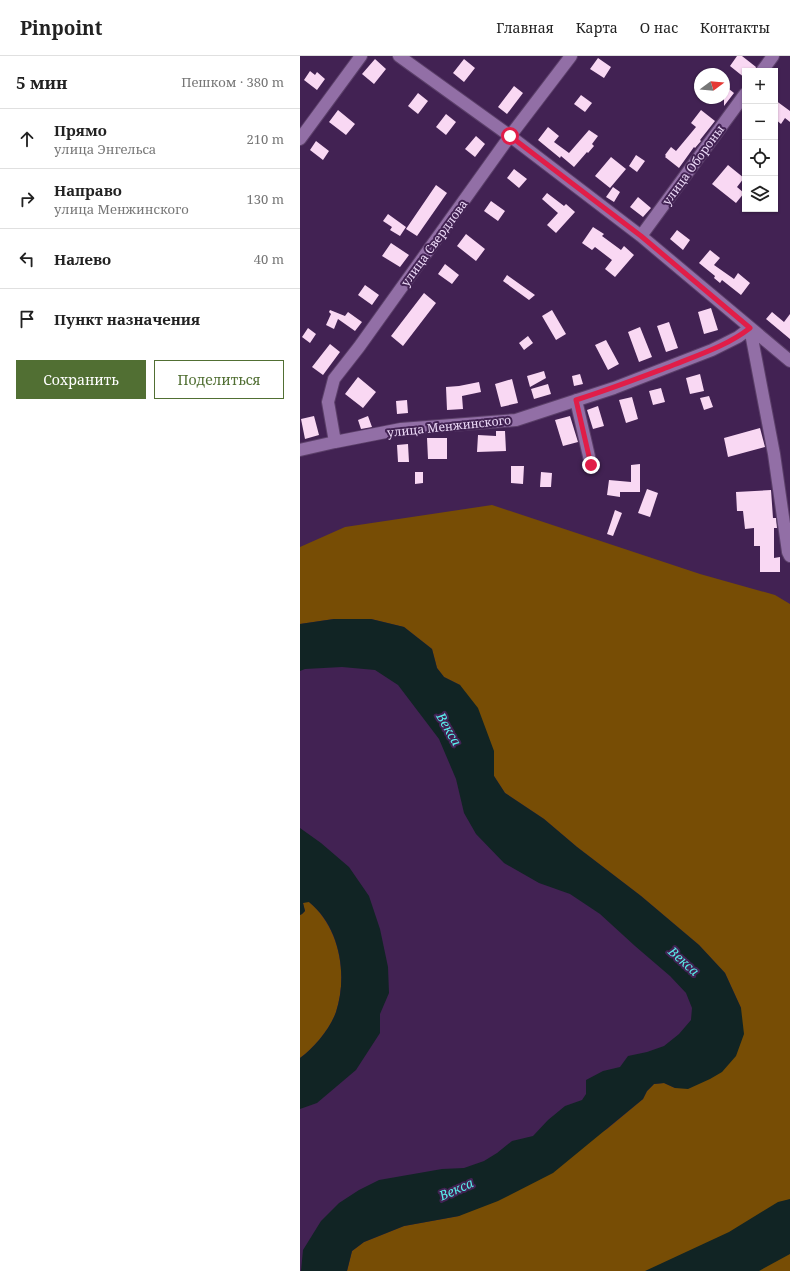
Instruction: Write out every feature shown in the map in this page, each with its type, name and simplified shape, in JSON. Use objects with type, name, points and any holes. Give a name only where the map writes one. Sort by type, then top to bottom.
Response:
[{"type":"street","points":[[300,139],[361,56]]},
{"type":"street","points":[[399,56],[510,136],[641,236],[790,361]]},
{"type":"street","name":"улица Свердлова","points":[[335,442],[328,402],[334,379],[359,347],[510,136],[571,56]]},
{"type":"street","points":[[764,68],[773,56]]},
{"type":"street","name":"улица Обороны","points":[[641,236],[742,98]]},
{"type":"street","points":[[750,328],[774,454],[788,552],[790,556]]},
{"type":"street","name":"улица Менжинского","points":[[300,450],[401,429],[516,420],[614,388],[712,350],[738,337],[750,328]]},
{"type":"street","points":[[576,400],[591,465]]},
{"type":"shaded area","points":[[492,505],[700,574],[775,595],[790,604],[790,1271],[347,1271],[352,1251],[364,1242],[404,1226],[459,1216],[607,1129],[643,1099],[647,1091],[654,1084],[664,1083],[675,1088],[741,1008],[725,973],[699,945],[641,896],[577,847],[544,819],[505,793],[494,776],[493,765],[460,685],[444,677],[437,668],[432,649],[404,627],[371,619],[334,619],[300,624],[300,547],[345,527]]},
{"type":"shaded area","points":[[309,902],[320,913],[334,938],[339,953],[341,983],[340,998],[330,1025],[316,1044],[300,1058],[300,915],[305,911],[303,903]]},
{"type":"water","name":"Векса","points":[[334,619],[371,619],[404,627],[432,649],[437,668],[444,677],[460,685],[478,708],[494,751],[494,776],[505,793],[544,819],[577,847],[641,896],[699,945],[725,973],[741,1008],[744,1034],[736,1056],[722,1072],[688,1089],[675,1088],[664,1083],[654,1084],[647,1091],[643,1099],[553,1173],[498,1201],[459,1216],[404,1226],[364,1242],[352,1251],[347,1271],[301,1271],[303,1250],[321,1221],[339,1203],[359,1190],[379,1180],[442,1169],[464,1168],[484,1161],[512,1141],[533,1136],[548,1120],[565,1106],[582,1100],[586,1094],[586,1080],[603,1071],[620,1067],[628,1056],[647,1052],[664,1046],[679,1034],[691,1020],[692,1008],[686,993],[670,976],[600,914],[570,894],[539,883],[504,863],[476,834],[464,813],[456,779],[439,739],[398,685],[375,670],[342,667],[305,669],[300,671],[300,624]]},
{"type":"water","points":[[300,828],[321,843],[349,867],[369,896],[380,929],[388,967],[389,993],[380,1014],[380,1033],[356,1070],[317,1103],[300,1109],[300,1058],[316,1044],[330,1025],[336,1012],[340,998],[341,968],[339,952],[334,938],[320,912],[309,902],[303,903],[305,911],[300,915]]},
{"type":"water","points":[[790,1199],[790,1254],[759,1271],[645,1271],[729,1232],[778,1202]]},
{"type":"building","points":[[737,56],[742,56],[756,67],[742,68],[742,76],[730,66]]},
{"type":"building","points":[[598,58],[611,67],[604,78],[590,69]]},
{"type":"building","points":[[375,59],[386,69],[374,84],[362,74]]},
{"type":"building","points":[[464,59],[475,68],[464,82],[453,73]]},
{"type":"building","points":[[310,71],[315,75],[317,72],[325,79],[317,90],[304,80]]},
{"type":"building","points":[[514,86],[523,93],[507,114],[498,107]]},
{"type":"building","points":[[730,90],[734,93],[730,98]]},
{"type":"building","points":[[418,93],[428,101],[418,114],[408,106]]},
{"type":"building","points":[[581,95],[592,103],[585,112],[574,104]]},
{"type":"building","points":[[778,102],[790,111],[790,122],[785,118],[781,124],[778,122]]},
{"type":"building","points":[[338,110],[355,124],[346,135],[329,122]]},
{"type":"building","points":[[701,110],[715,121],[679,168],[665,157],[665,155],[671,147],[676,151],[696,127],[691,123]]},
{"type":"building","points":[[446,114],[456,122],[446,135],[436,127]]},
{"type":"building","points":[[548,127],[559,136],[554,142],[569,153],[589,130],[598,136],[592,144],[594,146],[574,167],[561,156],[560,158],[538,140]]},
{"type":"building","points":[[476,136],[485,144],[475,157],[465,149]]},
{"type":"building","points":[[316,141],[329,151],[323,160],[310,150]]},
{"type":"building","points":[[636,155],[645,161],[637,172],[629,166]]},
{"type":"building","points":[[611,157],[626,169],[610,188],[595,176]]},
{"type":"building","points":[[728,165],[742,176],[742,181],[737,187],[742,191],[742,196],[736,203],[712,184]]},
{"type":"building","points":[[514,169],[527,179],[519,188],[507,178]]},
{"type":"building","points":[[436,185],[447,193],[417,236],[406,229]]},
{"type":"building","points":[[613,187],[620,192],[614,202],[606,197]]},
{"type":"building","points":[[547,193],[564,206],[566,204],[575,212],[556,233],[547,225],[558,213],[542,199]]},
{"type":"building","points":[[638,197],[651,208],[643,217],[630,207]]},
{"type":"building","points":[[491,201],[505,211],[498,221],[484,211]]},
{"type":"building","points":[[388,214],[406,227],[400,236],[390,230],[392,227],[383,221]]},
{"type":"building","points":[[593,227],[604,234],[602,236],[621,250],[624,246],[634,255],[615,277],[605,269],[612,260],[595,247],[592,250],[582,243]]},
{"type":"building","points":[[677,230],[690,240],[683,250],[670,239]]},
{"type":"building","points":[[466,234],[485,249],[476,261],[457,246]]},
{"type":"building","points":[[391,243],[409,255],[400,267],[382,256]]},
{"type":"building","points":[[710,250],[720,258],[714,265],[734,279],[738,273],[750,283],[741,295],[722,280],[720,283],[714,278],[715,276],[699,263]]},
{"type":"building","points":[[445,264],[459,275],[452,284],[438,274]]},
{"type":"building","points":[[507,275],[535,295],[529,300],[503,281]]},
{"type":"building","points":[[365,285],[379,295],[372,305],[358,295]]},
{"type":"building","points":[[424,293],[436,303],[403,346],[391,336]]},
{"type":"building","points":[[711,308],[718,330],[704,334],[698,312]]},
{"type":"building","points":[[330,310],[345,316],[348,312],[362,322],[355,331],[338,319],[334,329],[326,325],[331,314],[329,312]]},
{"type":"building","points":[[552,310],[566,334],[556,340],[542,316]]},
{"type":"building","points":[[772,312],[784,322],[790,314],[790,339],[766,319]]},
{"type":"building","points":[[669,322],[678,348],[666,352],[657,326]]},
{"type":"building","points":[[640,327],[652,357],[639,362],[628,332]]},
{"type":"building","points":[[308,328],[316,334],[310,343],[302,337]]},
{"type":"building","points":[[528,336],[533,343],[524,350],[519,343]]},
{"type":"building","points":[[606,340],[619,364],[608,370],[595,345]]},
{"type":"building","points":[[330,344],[340,352],[323,375],[312,367]]},
{"type":"building","points":[[544,371],[546,378],[530,387],[527,376]]},
{"type":"building","points":[[580,374],[583,384],[574,386],[572,376]]},
{"type":"building","points":[[700,374],[704,391],[690,394],[686,378]]},
{"type":"building","points":[[358,377],[376,392],[363,408],[345,394]]},
{"type":"building","points":[[512,379],[518,403],[501,407],[495,384]]},
{"type":"building","points":[[479,382],[481,392],[462,396],[463,409],[447,410],[446,387]]},
{"type":"building","points":[[548,384],[551,394],[534,399],[531,389]]},
{"type":"building","points":[[661,388],[665,402],[653,405],[649,391]]},
{"type":"building","points":[[709,396],[713,407],[704,410],[700,398]]},
{"type":"building","points":[[632,397],[638,419],[626,423],[619,400]]},
{"type":"building","points":[[407,400],[408,413],[397,414],[396,401]]},
{"type":"building","points":[[598,406],[604,426],[593,429],[587,410]]},
{"type":"building","points":[[314,416],[319,435],[305,439],[301,419]]},
{"type":"building","points":[[368,416],[372,427],[361,429],[358,420]]},
{"type":"building","points":[[570,416],[578,442],[563,446],[555,420]]},
{"type":"building","points":[[760,428],[765,447],[728,457],[724,438]]},
{"type":"building","points":[[496,431],[505,431],[506,451],[477,452],[478,435],[496,436]]},
{"type":"building","points":[[427,438],[447,438],[447,459],[428,459]]},
{"type":"building","points":[[408,444],[409,462],[398,462],[397,445]]},
{"type":"building","points":[[640,464],[640,492],[620,492],[620,497],[607,495],[609,480],[631,482],[631,465]]},
{"type":"building","points":[[511,466],[524,466],[523,484],[511,483]]},
{"type":"building","points":[[415,472],[423,472],[423,483],[415,484]]},
{"type":"building","points":[[541,472],[552,473],[551,487],[540,487]]},
{"type":"building","points":[[647,489],[658,493],[650,517],[638,513]]},
{"type":"building","points":[[771,490],[773,518],[776,518],[777,528],[774,528],[774,558],[780,557],[780,572],[760,572],[760,546],[754,546],[754,528],[745,529],[743,511],[737,511],[736,492]]},
{"type":"building","points":[[615,510],[622,513],[613,536],[607,534]]},
{"type":"route","points":[[510,136],[641,236],[750,328],[738,337],[712,350],[614,388],[576,400],[591,465]]}]
